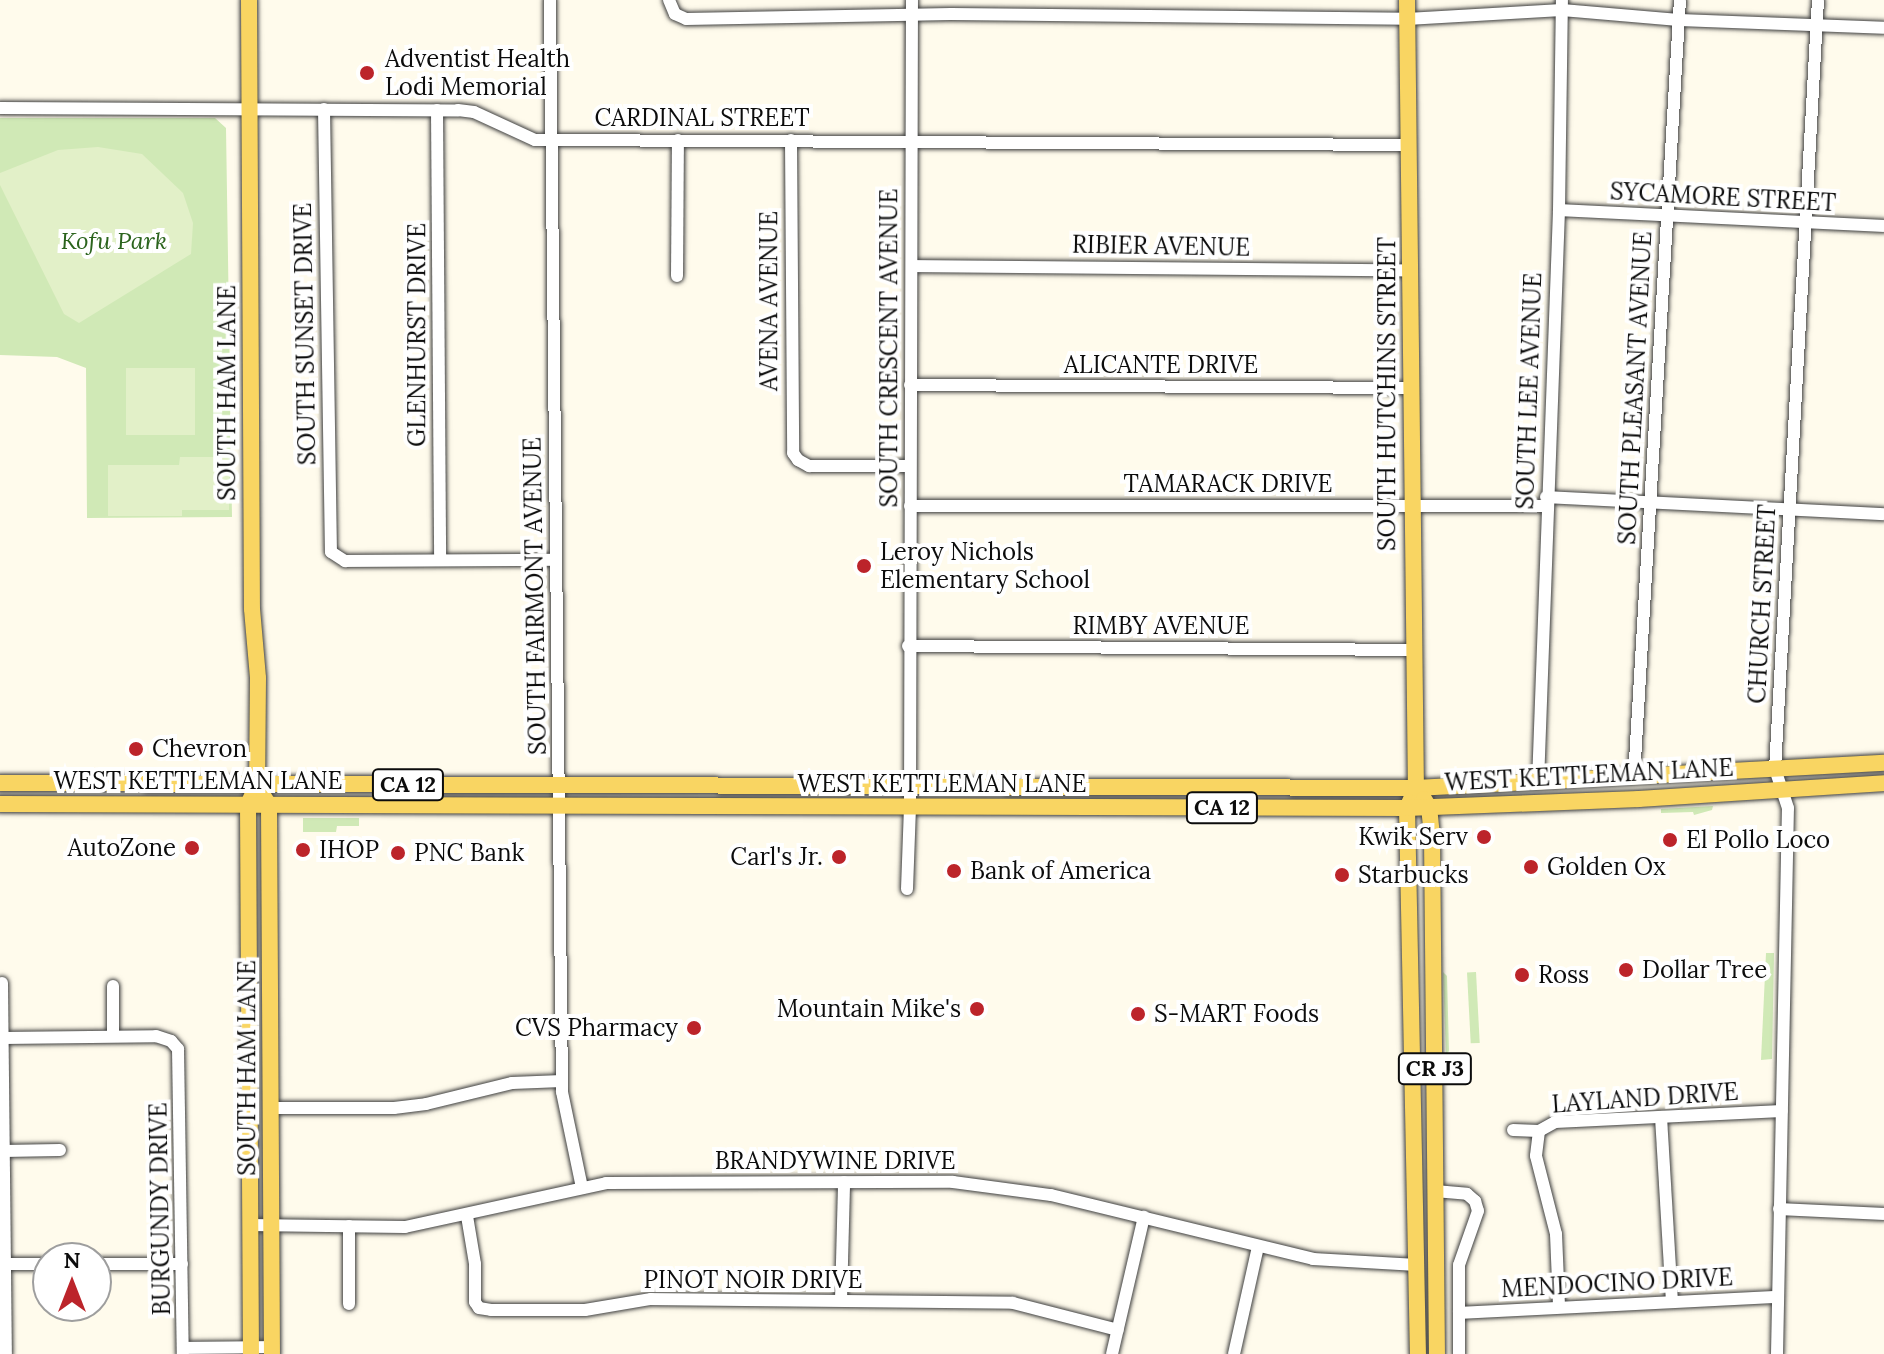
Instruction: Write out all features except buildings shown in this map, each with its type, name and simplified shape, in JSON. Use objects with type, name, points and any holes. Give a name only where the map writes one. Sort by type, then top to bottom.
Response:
[{"type":"main road","name":"SOUTH HAM LANE","points":[[249,0],[252,609],[258,678],[257,785],[248,804],[251,1351]]},
{"type":"main road","name":"SOUTH HUTCHINS STREET","points":[[1407,0],[1412,650],[1416,788],[1407,808],[1418,1354]]},
{"type":"main road","name":"WEST KETTLEMAN LANE","points":[[0,783],[1416,788],[1884,763]]},
{"type":"main road","name":"WEST KETTLEMAN LANE","points":[[0,804],[910,809],[1407,808],[1884,783]]},
{"type":"main road","points":[[257,785],[269,805]]},
{"type":"main road","points":[[1180,808],[1219,788]]},
{"type":"main road","points":[[1416,788],[1429,807]]},
{"type":"main road","name":"SOUTH HAM LANE","points":[[269,805],[272,1351]]},
{"type":"main road","name":"CR J3","points":[[1429,807],[1437,1354]]},
{"type":"main road","points":[[1411,972],[1426,985],[1434,1006]]},
{"type":"street","name":"SOUTH FAIRMONT AVENUE","points":[[550,0],[562,1081],[569,1140],[582,1188]]},
{"type":"street","points":[[669,0],[675,14],[686,19],[912,14],[1407,19],[1562,5],[1679,20],[1884,28]]},
{"type":"street","name":"SOUTH CRESCENT AVENUE","points":[[907,889],[910,809],[908,646],[912,0]]},
{"type":"street","name":"SOUTH PLEASANT AVENUE","points":[[1634,778],[1680,0]]},
{"type":"street","name":"CHURCH STREET","points":[[1777,1354],[1788,808],[1775,769],[1818,0]]},
{"type":"street","name":"SOUTH LEE AVENUE","points":[[1538,783],[1559,210],[1562,5]]},
{"type":"street","name":"CARDINAL STREET","points":[[0,108],[474,112],[535,140],[1409,145]]},
{"type":"street","name":"SOUTH SUNSET DRIVE","points":[[324,109],[329,548],[334,556],[345,561],[440,559]]},
{"type":"street","name":"GLENHURST DRIVE","points":[[437,110],[440,559]]},
{"type":"street","points":[[677,276],[678,140]]},
{"type":"street","name":"AVENA AVENUE","points":[[791,140],[791,444],[798,460],[809,466],[909,466]]},
{"type":"street","name":"SYCAMORE STREET","points":[[1559,210],[1884,226]]},
{"type":"street","name":"RIBIER AVENUE","points":[[912,266],[1410,270]]},
{"type":"street","name":"ALICANTE DRIVE","points":[[910,385],[1411,388]]},
{"type":"street","name":"TAMARACK DRIVE","points":[[910,506],[1412,506],[1650,500],[1884,514]]},
{"type":"street","points":[[440,559],[556,560]]},
{"type":"street","name":"RIMBY AVENUE","points":[[908,646],[1412,650]]},
{"type":"street","points":[[2,983],[6,1354]]},
{"type":"street","points":[[3,1038],[113,1036],[113,986]]},
{"type":"street","name":"BURGUNDY DRIVE","points":[[113,1036],[162,1037],[178,1049],[183,1351]]},
{"type":"street","points":[[272,1108],[394,1108],[426,1104],[512,1083],[562,1081]]},
{"type":"street","name":"LAYLAND DRIVE","points":[[1513,1130],[1539,1131],[1555,1122],[1782,1111]]},
{"type":"street","points":[[1661,1117],[1672,1302]]},
{"type":"street","points":[[1539,1131],[1536,1156],[1556,1234],[1559,1307]]},
{"type":"street","points":[[3,1151],[60,1150]]},
{"type":"street","points":[[841,1300],[844,1182]]},
{"type":"street","name":"BRANDYWINE DRIVE","points":[[250,1225],[405,1227],[467,1216],[606,1183],[844,1182],[1006,1186],[1258,1247],[1325,1260],[1417,1265]]},
{"type":"street","points":[[1435,1191],[1467,1194],[1475,1201],[1478,1211],[1459,1265],[1459,1354]]},
{"type":"street","points":[[1779,1209],[1884,1214]]},
{"type":"street","name":"PINOT NOIR DRIVE","points":[[467,1216],[475,1264],[475,1302],[479,1308],[585,1310],[651,1299],[1013,1303],[1118,1330]]},
{"type":"street","points":[[1112,1354],[1144,1217]]},
{"type":"street","points":[[349,1226],[349,1304]]},
{"type":"street","points":[[1234,1354],[1258,1247]]},
{"type":"street","points":[[5,1264],[32,1264]]},
{"type":"street","points":[[112,1264],[182,1264]]},
{"type":"street","name":"MENDOCINO DRIVE","points":[[1459,1313],[1778,1297]]},
{"type":"street","points":[[183,1351],[272,1351]]},
{"type":"green space","name":"Kofu Park","points":[[0,118],[215,118],[226,128],[232,517],[87,518],[86,368],[57,357],[0,355]]},
{"type":"green space","points":[[98,147],[142,154],[183,193],[193,223],[191,254],[79,323],[64,314],[0,185],[0,173],[58,150]]},
{"type":"green space","points":[[126,368],[195,368],[195,435],[126,435]]},
{"type":"green space","points":[[180,457],[229,457],[229,510],[182,510],[182,516],[108,516],[108,465],[179,465]]},
{"type":"green space","points":[[1713,806],[1712,810],[1694,815],[1693,812],[1661,813],[1661,809]]},
{"type":"green space","points":[[303,818],[359,818],[359,826],[337,826],[336,832],[303,832]]},
{"type":"green space","points":[[1766,953],[1774,953],[1772,1059],[1761,1060]]},
{"type":"green space","points":[[1443,972],[1447,976],[1449,1051],[1446,1055]]},
{"type":"green space","points":[[1467,972],[1476,972],[1480,1043],[1471,1043]]},
{"type":"place","name":"Adventist Health Lodi Memorial","points":[[367,73]]},
{"type":"place","name":"Leroy Nichols Elementary School","points":[[864,566]]},
{"type":"place","name":"Chevron","points":[[136,749]]},
{"type":"place","name":"Kwik Serv","points":[[1484,837]]},
{"type":"place","name":"El Pollo Loco","points":[[1670,840]]},
{"type":"place","name":"AutoZone","points":[[192,848]]},
{"type":"place","name":"IHOP","points":[[303,850]]},
{"type":"place","name":"PNC Bank","points":[[398,853]]},
{"type":"place","name":"Carl's Jr.","points":[[839,857]]},
{"type":"place","name":"Golden Ox","points":[[1531,867]]},
{"type":"place","name":"Bank of America","points":[[954,871]]},
{"type":"place","name":"Starbucks","points":[[1342,875]]},
{"type":"place","name":"Dollar Tree","points":[[1626,970]]},
{"type":"place","name":"Ross","points":[[1522,975]]},
{"type":"place","name":"Mountain Mike's","points":[[977,1009]]},
{"type":"place","name":"S-MART Foods","points":[[1138,1014]]},
{"type":"place","name":"CVS Pharmacy","points":[[694,1028]]}]
